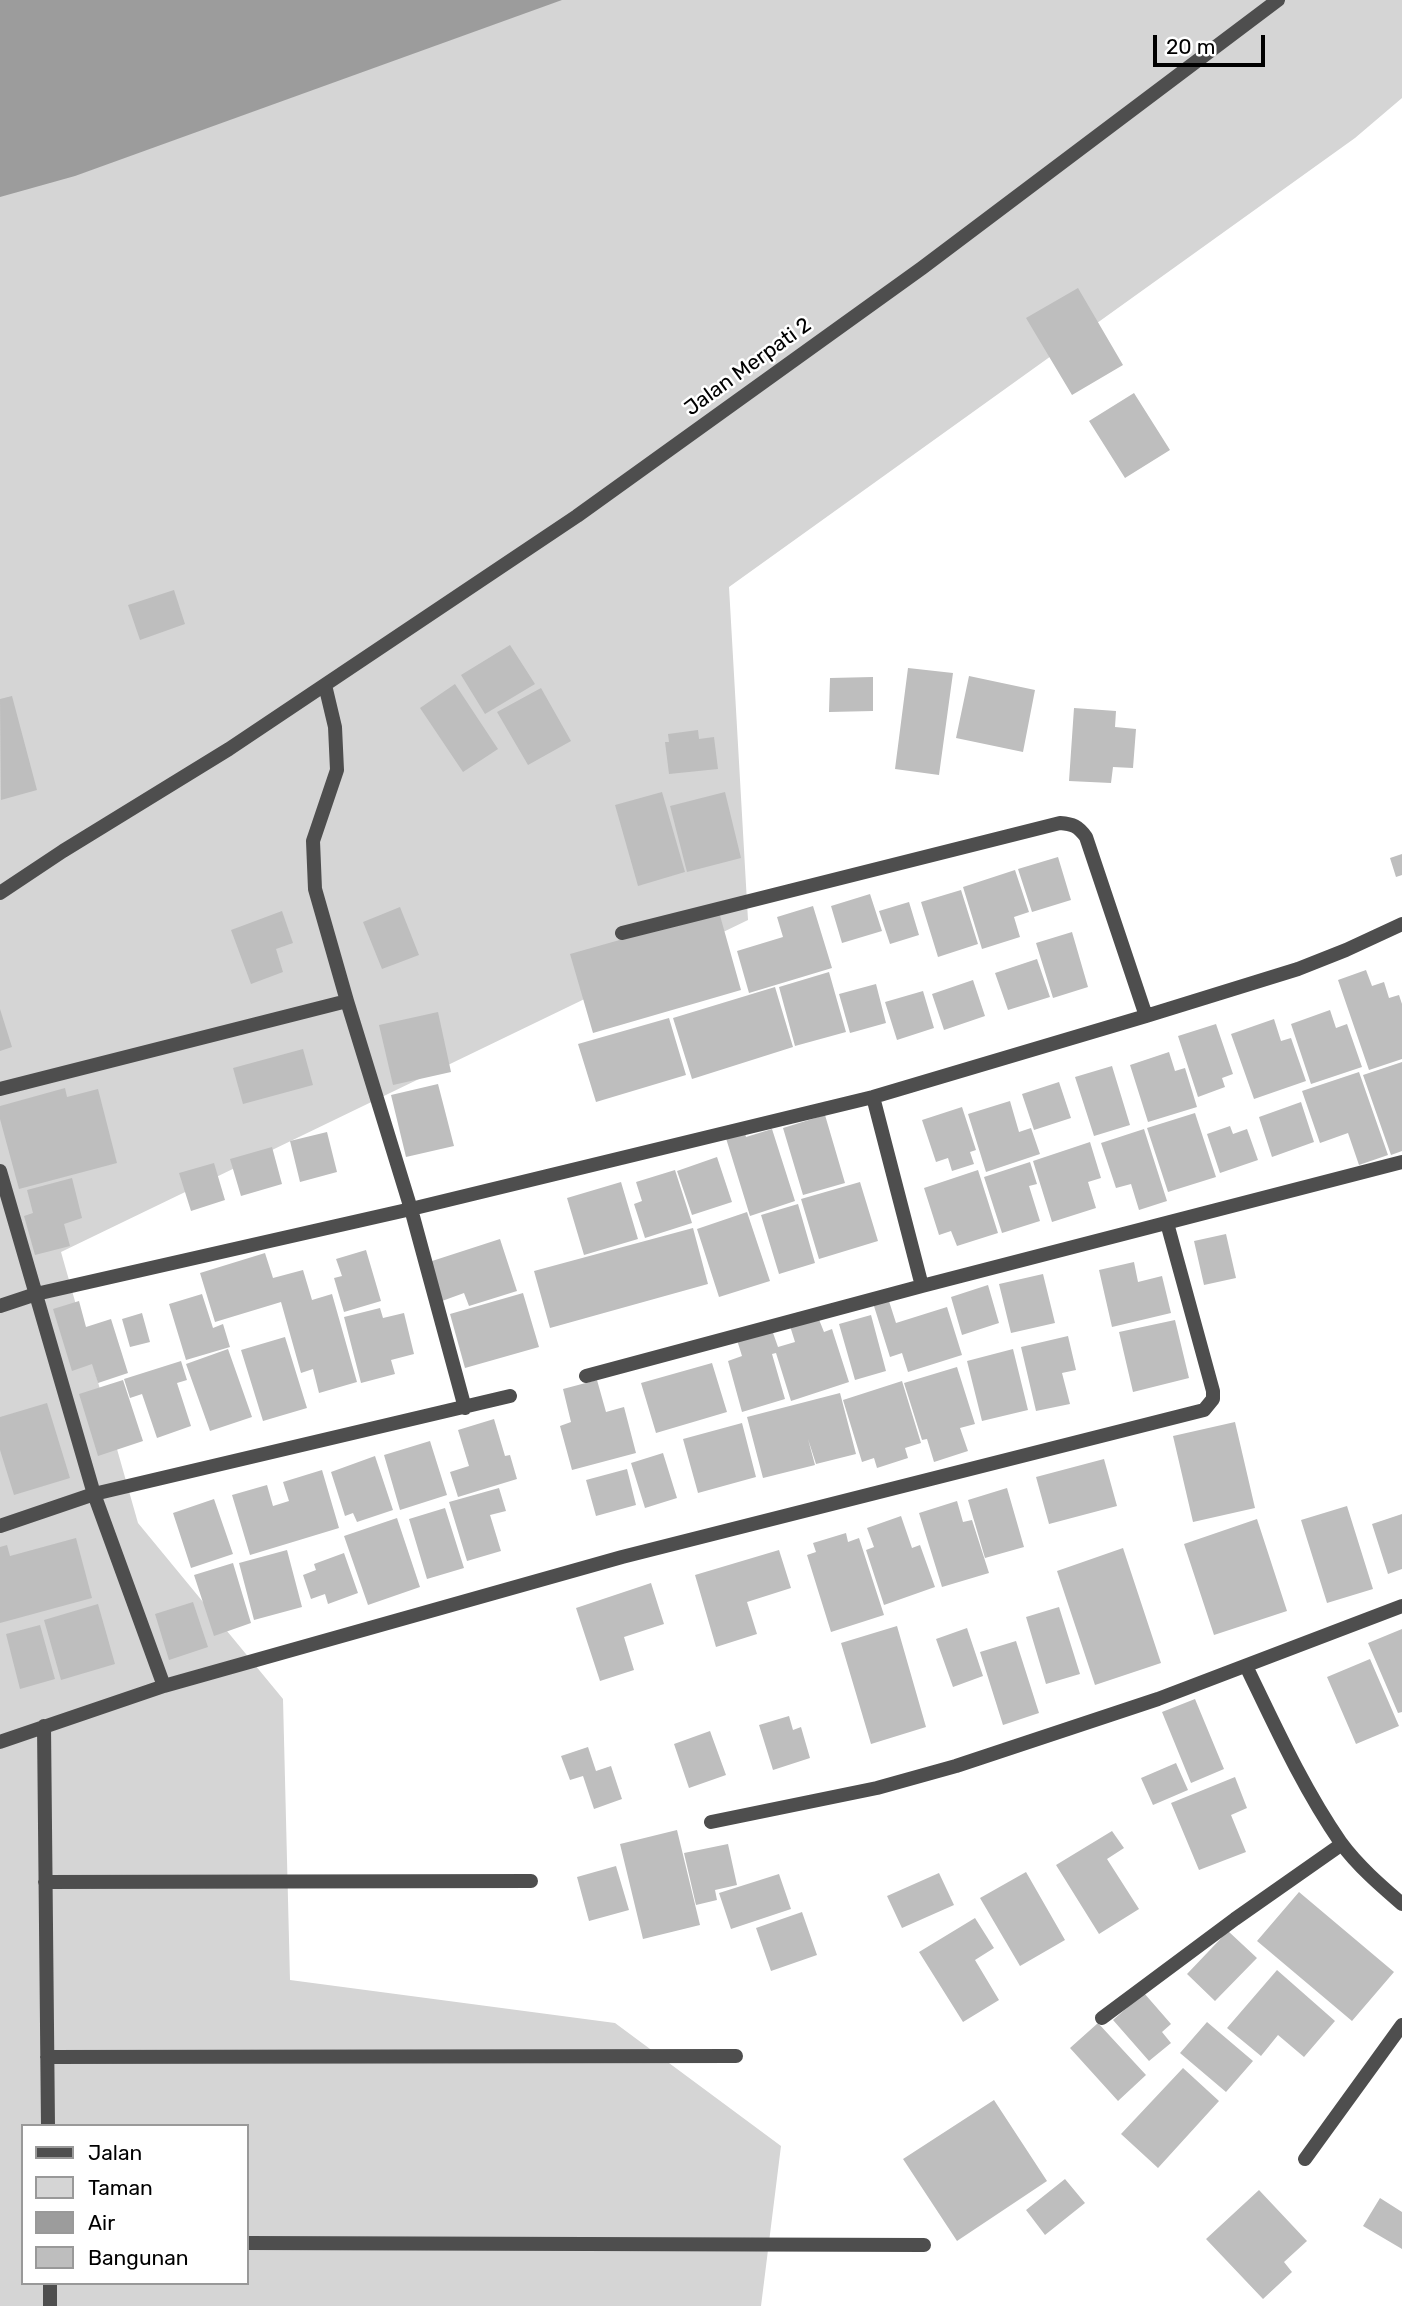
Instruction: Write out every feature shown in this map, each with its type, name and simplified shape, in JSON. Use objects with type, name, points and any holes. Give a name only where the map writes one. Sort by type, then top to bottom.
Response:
[{"type":"street","name":"Jalan Merpati 2","points":[[0,893],[229,749],[589,508],[922,268],[1278,0]]},
{"type":"street","points":[[325,685],[335,727],[337,770],[313,841],[315,889],[346,1001],[411,1209],[465,1408]]},
{"type":"street","points":[[622,933],[1060,823],[1070,824],[1077,826],[1086,837],[1146,1016]]},
{"type":"street","points":[[0,1306],[36,1294],[411,1209],[873,1097],[1298,969],[1402,924]]},
{"type":"street","points":[[0,1089],[346,1001]]},
{"type":"street","points":[[873,1097],[922,1286]]},
{"type":"street","points":[[586,1376],[1402,1161]]},
{"type":"street","points":[[0,1171],[94,1494],[164,1686]]},
{"type":"street","points":[[0,1742],[164,1686],[622,1557],[1204,1410],[1210,1405],[1213,1391],[1167,1223]]},
{"type":"street","points":[[0,1526],[94,1494],[510,1396]]},
{"type":"street","points":[[711,1822],[877,1788],[956,1766],[1048,1737],[1246,1666],[1402,1606]]},
{"type":"street","points":[[1246,1666],[1290,1755],[1342,1844],[1374,1880],[1402,1904]]},
{"type":"street","points":[[44,1726],[48,2124]]},
{"type":"street","points":[[1102,2018],[1342,1844]]},
{"type":"street","points":[[45,1881],[531,1881]]},
{"type":"street","points":[[1305,2159],[1402,2025]]},
{"type":"street","points":[[47,2057],[736,2056]]},
{"type":"street","points":[[248,2243],[924,2245]]},
{"type":"street","points":[[50,2285],[50,2306]]},
{"type":"green space","points":[[377,0],[1402,0],[1402,98],[1355,138],[729,587],[748,920],[61,1252],[138,1523],[283,1699],[290,1980],[615,2023],[781,2146],[761,2306],[0,2306],[0,162]]},
{"type":"water","points":[[0,0],[562,0],[75,176],[0,197]]},
{"type":"building","points":[[1078,288],[1123,365],[1072,395],[1026,318]]},
{"type":"building","points":[[1134,393],[1170,450],[1125,478],[1089,421]]},
{"type":"building","points":[[174,590],[185,624],[140,640],[128,605]]},
{"type":"building","points":[[510,645],[535,684],[485,714],[461,675]]},
{"type":"building","points":[[908,668],[953,673],[939,775],[895,769]]},
{"type":"building","points":[[969,676],[1035,690],[1023,752],[956,738]]},
{"type":"building","points":[[873,677],[873,711],[829,712],[830,678]]},
{"type":"building","points":[[455,684],[498,749],[463,772],[420,708]]},
{"type":"building","points":[[541,688],[571,741],[528,765],[497,712]]},
{"type":"building","points":[[12,696],[37,790],[1,800],[0,699]]},
{"type":"building","points":[[1074,708],[1116,711],[1115,727],[1136,729],[1133,768],[1113,767],[1111,783],[1069,781]]},
{"type":"building","points":[[698,730],[699,739],[714,737],[718,769],[669,774],[665,742],[669,742],[668,734]]},
{"type":"building","points":[[662,792],[685,872],[638,886],[615,805]]},
{"type":"building","points":[[725,792],[741,858],[687,872],[670,806]]},
{"type":"building","points":[[1402,854],[1402,875],[1396,877],[1390,858]]},
{"type":"building","points":[[1058,857],[1071,900],[1032,912],[1018,869]]},
{"type":"building","points":[[1015,870],[1029,912],[1014,917],[1020,937],[982,949],[963,887]]},
{"type":"building","points":[[961,890],[978,944],[938,957],[921,902]]},
{"type":"building","points":[[870,894],[882,931],[842,943],[831,906]]},
{"type":"building","points":[[909,902],[919,935],[890,944],[879,911]]},
{"type":"building","points":[[813,906],[832,968],[749,993],[737,951],[783,937],[777,917]]},
{"type":"building","points":[[400,907],[419,955],[382,969],[363,922]]},
{"type":"building","points":[[282,911],[293,943],[276,949],[283,972],[251,984],[231,930]]},
{"type":"building","points":[[719,912],[741,990],[593,1033],[570,954]]},
{"type":"building","points":[[1072,932],[1088,987],[1053,998],[1036,943]]},
{"type":"building","points":[[1037,959],[1050,997],[1008,1010],[995,973]]},
{"type":"building","points":[[1366,970],[1372,986],[1384,982],[1389,998],[1399,995],[1402,1004],[1402,1059],[1369,1070],[1338,980]]},
{"type":"building","points":[[829,972],[846,1032],[795,1046],[779,987]]},
{"type":"building","points":[[973,980],[985,1016],[944,1030],[932,994]]},
{"type":"building","points":[[876,984],[886,1023],[850,1033],[839,994]]},
{"type":"building","points":[[775,987],[793,1047],[692,1079],[673,1018]]},
{"type":"building","points":[[923,991],[934,1028],[897,1040],[885,1002]]},
{"type":"building","points":[[0,1009],[12,1047],[0,1051]]},
{"type":"building","points":[[1330,1010],[1336,1028],[1347,1024],[1362,1067],[1311,1084],[1291,1024]]},
{"type":"building","points":[[438,1012],[451,1072],[393,1085],[379,1025]]},
{"type":"building","points":[[669,1018],[686,1075],[596,1102],[578,1044]]},
{"type":"building","points":[[1274,1019],[1281,1041],[1291,1038],[1306,1081],[1254,1099],[1231,1034]]},
{"type":"building","points":[[1216,1024],[1233,1074],[1222,1078],[1225,1087],[1198,1097],[1178,1036]]},
{"type":"building","points":[[303,1049],[313,1085],[243,1104],[233,1068]]},
{"type":"building","points":[[1169,1052],[1175,1071],[1185,1068],[1197,1107],[1148,1122],[1130,1065]]},
{"type":"building","points":[[1402,1062],[1402,1151],[1391,1155],[1363,1075]]},
{"type":"building","points":[[1112,1066],[1130,1125],[1094,1136],[1075,1077]]},
{"type":"building","points":[[1359,1072],[1388,1155],[1359,1165],[1348,1133],[1320,1143],[1302,1091]]},
{"type":"building","points":[[1059,1082],[1071,1118],[1034,1130],[1022,1094]]},
{"type":"building","points":[[438,1084],[454,1146],[406,1157],[391,1095]]},
{"type":"building","points":[[65,1088],[67,1097],[98,1089],[117,1163],[19,1189],[0,1119],[0,1106]]},
{"type":"building","points":[[1010,1101],[1019,1132],[1031,1128],[1040,1154],[986,1172],[968,1114]]},
{"type":"building","points":[[1301,1102],[1314,1142],[1272,1157],[1259,1117]]},
{"type":"building","points":[[962,1107],[976,1150],[970,1152],[974,1164],[952,1171],[948,1158],[936,1162],[922,1120]]},
{"type":"building","points":[[1195,1113],[1216,1177],[1168,1192],[1147,1128]]},
{"type":"building","points":[[825,1115],[845,1183],[803,1195],[783,1128]]},
{"type":"building","points":[[1230,1126],[1233,1134],[1247,1129],[1258,1160],[1220,1173],[1207,1134]]},
{"type":"building","points":[[744,1129],[746,1137],[772,1129],[795,1201],[750,1216],[725,1135]]},
{"type":"building","points":[[1144,1129],[1167,1201],[1139,1210],[1131,1184],[1116,1188],[1101,1143]]},
{"type":"building","points":[[327,1132],[337,1172],[300,1182],[290,1141]]},
{"type":"building","points":[[1090,1142],[1101,1178],[1088,1182],[1096,1208],[1052,1222],[1033,1161]]},
{"type":"building","points":[[272,1147],[282,1184],[241,1196],[230,1159]]},
{"type":"building","points":[[717,1157],[732,1202],[692,1215],[677,1171]]},
{"type":"building","points":[[1030,1162],[1037,1184],[1029,1186],[1040,1221],[1002,1233],[984,1177]]},
{"type":"building","points":[[214,1163],[225,1200],[191,1211],[179,1173]]},
{"type":"building","points":[[675,1170],[692,1223],[645,1238],[634,1204],[642,1201],[636,1182]]},
{"type":"building","points":[[978,1170],[998,1233],[957,1246],[951,1231],[939,1235],[924,1188]]},
{"type":"building","points":[[72,1178],[82,1218],[64,1224],[70,1246],[35,1255],[24,1216],[33,1213],[27,1190]]},
{"type":"building","points":[[621,1182],[638,1239],[584,1255],[567,1198]]},
{"type":"building","points":[[860,1182],[878,1241],[819,1259],[801,1199]]},
{"type":"building","points":[[798,1204],[815,1263],[779,1274],[761,1215]]},
{"type":"building","points":[[747,1212],[770,1281],[719,1297],[697,1229]]},
{"type":"building","points":[[693,1228],[708,1284],[550,1328],[534,1271]]},
{"type":"building","points":[[1226,1234],[1236,1278],[1204,1285],[1194,1241]]},
{"type":"building","points":[[500,1239],[517,1291],[469,1306],[464,1293],[442,1301],[429,1262]]},
{"type":"building","points":[[366,1250],[381,1301],[344,1312],[334,1278],[342,1276],[336,1259]]},
{"type":"building","points":[[265,1253],[273,1278],[303,1270],[312,1300],[332,1294],[357,1382],[319,1393],[313,1369],[301,1373],[281,1302],[215,1322],[200,1273]]},
{"type":"building","points":[[1134,1262],[1138,1282],[1162,1276],[1171,1313],[1112,1327],[1099,1270]]},
{"type":"building","points":[[1043,1274],[1055,1323],[1011,1333],[999,1284]]},
{"type":"building","points":[[988,1285],[999,1323],[962,1335],[951,1297]]},
{"type":"building","points":[[523,1293],[539,1347],[465,1368],[450,1314]]},
{"type":"building","points":[[202,1294],[213,1328],[223,1324],[230,1347],[186,1360],[169,1304]]},
{"type":"building","points":[[888,1298],[896,1323],[947,1307],[962,1355],[908,1372],[902,1353],[890,1357],[873,1303]]},
{"type":"building","points":[[79,1301],[86,1327],[111,1319],[128,1373],[98,1383],[92,1364],[72,1371],[53,1309]]},
{"type":"building","points":[[380,1308],[383,1318],[404,1313],[414,1354],[391,1360],[395,1374],[361,1383],[344,1317]]},
{"type":"building","points":[[142,1313],[150,1342],[130,1347],[122,1319]]},
{"type":"building","points":[[871,1315],[886,1371],[855,1380],[839,1324]]},
{"type":"building","points":[[818,1317],[824,1332],[832,1329],[849,1382],[791,1401],[776,1353],[772,1354],[785,1399],[742,1412],[728,1361],[742,1356],[737,1340],[772,1330],[778,1347],[795,1342],[790,1326]]},
{"type":"building","points":[[1175,1320],[1189,1378],[1133,1392],[1119,1332]]},
{"type":"building","points":[[1068,1336],[1076,1370],[1062,1373],[1070,1404],[1036,1411],[1021,1347]]},
{"type":"building","points":[[285,1337],[307,1408],[263,1421],[241,1350]]},
{"type":"building","points":[[228,1349],[252,1417],[210,1431],[186,1364]]},
{"type":"building","points":[[1013,1349],[1028,1410],[982,1421],[967,1361]]},
{"type":"building","points":[[181,1361],[187,1380],[177,1383],[191,1426],[157,1438],[142,1394],[130,1398],[124,1379]]},
{"type":"building","points":[[712,1363],[727,1412],[656,1433],[641,1383]]},
{"type":"building","points":[[957,1367],[975,1424],[960,1428],[968,1451],[934,1462],[927,1439],[922,1440],[904,1383]]},
{"type":"building","points":[[123,1380],[143,1441],[98,1456],[79,1394]]},
{"type":"building","points":[[597,1380],[606,1412],[624,1407],[636,1453],[572,1470],[560,1426],[571,1422],[563,1389]]},
{"type":"building","points":[[902,1381],[921,1443],[905,1448],[908,1458],[877,1468],[874,1458],[862,1462],[843,1400]]},
{"type":"building","points":[[840,1393],[856,1454],[816,1464],[808,1439],[815,1465],[763,1478],[747,1417]]},
{"type":"building","points":[[47,1403],[70,1478],[14,1495],[0,1450],[0,1417]]},
{"type":"building","points":[[494,1419],[505,1456],[510,1455],[517,1479],[458,1497],[450,1472],[469,1466],[458,1430]]},
{"type":"building","points":[[1235,1422],[1255,1508],[1193,1522],[1173,1436]]},
{"type":"building","points":[[742,1423],[756,1477],[698,1493],[683,1439]]},
{"type":"building","points":[[430,1441],[447,1495],[400,1510],[384,1455]]},
{"type":"building","points":[[663,1453],[677,1498],[645,1508],[631,1463]]},
{"type":"building","points":[[375,1456],[393,1510],[357,1522],[353,1513],[345,1516],[331,1472]]},
{"type":"building","points":[[1104,1459],[1117,1506],[1049,1524],[1036,1477]]},
{"type":"building","points":[[627,1469],[636,1505],[596,1516],[586,1480]]},
{"type":"building","points":[[322,1470],[339,1528],[250,1555],[232,1495],[267,1485],[273,1506],[289,1501],[283,1482]]},
{"type":"building","points":[[499,1488],[506,1511],[490,1515],[501,1551],[467,1561],[449,1502]]},
{"type":"building","points":[[1007,1488],[1024,1547],[985,1558],[968,1500]]},
{"type":"building","points":[[214,1499],[233,1554],[191,1568],[173,1513]]},
{"type":"building","points":[[957,1501],[963,1522],[972,1520],[989,1573],[942,1587],[919,1513]]},
{"type":"building","points":[[1347,1506],[1373,1589],[1327,1603],[1301,1520]]},
{"type":"building","points":[[445,1508],[464,1568],[427,1579],[409,1519]]},
{"type":"building","points":[[1402,1514],[1402,1569],[1388,1574],[1372,1524]]},
{"type":"building","points":[[901,1516],[912,1548],[920,1545],[935,1587],[884,1605],[866,1550],[874,1547],[867,1528]]},
{"type":"building","points":[[397,1518],[420,1587],[368,1605],[344,1536]]},
{"type":"building","points":[[1257,1519],[1287,1611],[1214,1635],[1184,1544]]},
{"type":"building","points":[[846,1533],[848,1542],[859,1538],[884,1615],[831,1632],[807,1555],[816,1552],[813,1543]]},
{"type":"building","points":[[76,1538],[92,1598],[0,1623],[0,1547],[7,1545],[10,1556]]},
{"type":"building","points":[[1123,1548],[1161,1663],[1095,1685],[1057,1571]]},
{"type":"building","points":[[287,1550],[302,1607],[254,1620],[239,1563]]},
{"type":"building","points":[[779,1550],[791,1588],[747,1602],[757,1634],[716,1647],[695,1575]]},
{"type":"building","points":[[344,1553],[358,1593],[328,1604],[325,1594],[311,1599],[303,1575],[316,1570],[314,1564]]},
{"type":"building","points":[[233,1563],[251,1623],[214,1636],[194,1575]]},
{"type":"building","points":[[651,1583],[664,1624],[624,1637],[634,1670],[600,1681],[576,1608]]},
{"type":"building","points":[[193,1602],[208,1647],[169,1660],[155,1614]]},
{"type":"building","points":[[98,1604],[115,1664],[61,1680],[44,1620]]},
{"type":"building","points":[[1059,1607],[1080,1674],[1046,1684],[1026,1617]]},
{"type":"building","points":[[40,1625],[55,1679],[20,1689],[6,1634]]},
{"type":"building","points":[[897,1626],[926,1727],[871,1744],[841,1643]]},
{"type":"building","points":[[967,1628],[983,1676],[953,1687],[936,1639]]},
{"type":"building","points":[[1402,1629],[1402,1712],[1398,1713],[1368,1643]]},
{"type":"building","points":[[1016,1641],[1039,1713],[1003,1725],[980,1652]]},
{"type":"building","points":[[1370,1659],[1399,1726],[1356,1744],[1327,1677]]},
{"type":"building","points":[[1195,1699],[1224,1769],[1191,1783],[1162,1712]]},
{"type":"building","points":[[789,1716],[793,1730],[801,1727],[810,1758],[773,1770],[759,1725]]},
{"type":"building","points":[[710,1731],[726,1775],[689,1788],[674,1744]]},
{"type":"building","points":[[588,1747],[596,1771],[611,1766],[622,1799],[594,1809],[583,1776],[570,1780],[561,1756]]},
{"type":"building","points":[[1176,1763],[1188,1790],[1153,1805],[1141,1778]]},
{"type":"building","points":[[1235,1777],[1247,1808],[1231,1815],[1246,1852],[1199,1870],[1171,1803]]},
{"type":"building","points":[[677,1830],[700,1925],[643,1939],[620,1844]]},
{"type":"building","points":[[1112,1831],[1124,1848],[1107,1859],[1139,1909],[1099,1934],[1056,1865]]},
{"type":"building","points":[[728,1844],[737,1885],[715,1890],[717,1900],[696,1905],[684,1853]]},
{"type":"building","points":[[616,1866],[629,1910],[589,1921],[577,1877]]},
{"type":"building","points":[[1026,1872],[1065,1940],[1020,1966],[980,1898]]},
{"type":"building","points":[[939,1873],[954,1905],[902,1928],[887,1896]]},
{"type":"building","points":[[779,1874],[791,1909],[731,1929],[719,1893]]},
{"type":"building","points":[[1299,1892],[1394,1972],[1352,2021],[1257,1941]]},
{"type":"building","points":[[802,1912],[817,1955],[771,1971],[756,1928]]},
{"type":"building","points":[[975,1918],[994,1948],[975,1960],[999,2000],[963,2022],[919,1952]]},
{"type":"building","points":[[1228,1931],[1257,1958],[1215,2001],[1187,1974]]},
{"type":"building","points":[[1277,1970],[1335,2021],[1304,2057],[1278,2035],[1261,2056],[1227,2028]]},
{"type":"building","points":[[1144,1993],[1171,2024],[1162,2032],[1171,2043],[1149,2061],[1113,2020]]},
{"type":"building","points":[[1207,2022],[1253,2061],[1226,2092],[1180,2053]]},
{"type":"building","points":[[1098,2023],[1146,2075],[1118,2101],[1070,2048]]},
{"type":"building","points":[[1183,2068],[1219,2101],[1158,2168],[1121,2134]]},
{"type":"building","points":[[994,2100],[1047,2181],[957,2241],[903,2159]]},
{"type":"building","points":[[1065,2179],[1085,2203],[1045,2235],[1026,2210]]},
{"type":"building","points":[[1259,2190],[1307,2241],[1284,2262],[1292,2272],[1263,2299],[1206,2239]]},
{"type":"building","points":[[1380,2198],[1402,2212],[1402,2249],[1363,2226]]}]
